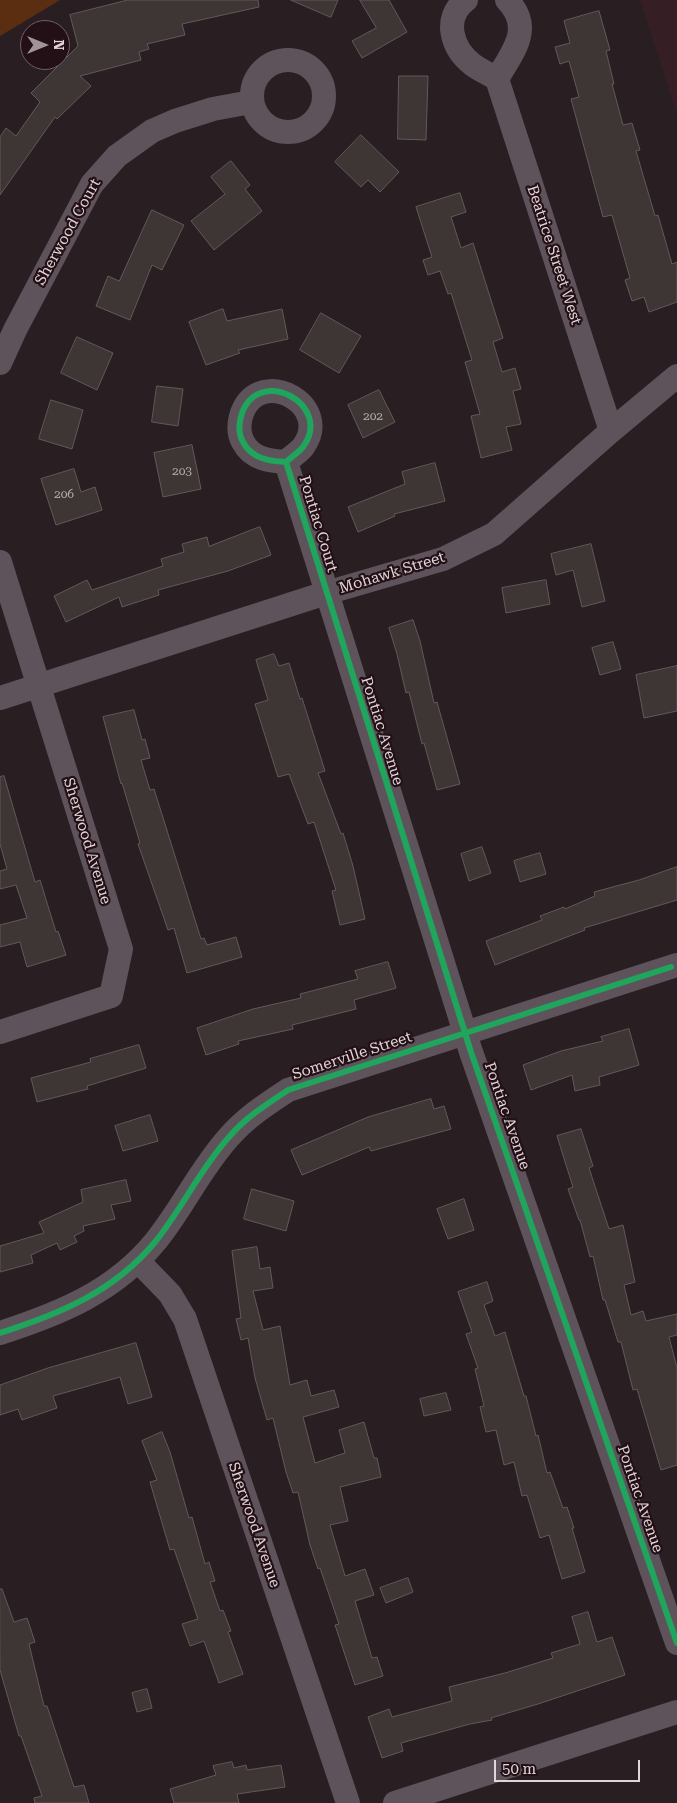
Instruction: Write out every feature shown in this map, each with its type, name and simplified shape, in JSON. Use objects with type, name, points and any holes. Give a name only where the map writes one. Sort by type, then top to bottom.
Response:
[{"type":"street","points":[[466,0],[456,10],[452,21],[452,33],[455,44],[472,64],[497,79],[518,41],[521,30],[520,19],[515,8],[507,0]]},
{"type":"street","name":"Beatrice Street West","points":[[497,79],[610,430]]},
{"type":"street","name":"Sherwood Court","points":[[0,363],[15,330],[92,184],[118,156],[152,131],[175,121],[213,109],[251,102]]},
{"type":"street","name":"Mohawk Street","points":[[0,698],[326,593],[444,559],[494,534],[610,430],[677,376]]},
{"type":"street","name":"Pontiac Court","points":[[286,462],[326,593]]},
{"type":"street","points":[[0,562],[39,686]]},
{"type":"street","name":"Pontiac Avenue","points":[[326,593],[465,1033],[677,1643]]},
{"type":"street","name":"Sherwood Avenue","points":[[0,1032],[111,996],[121,950],[39,686]]},
{"type":"street","name":"Somerville Street","points":[[0,1333],[45,1318],[80,1302],[98,1291],[138,1260],[170,1223],[228,1137],[258,1110],[288,1090],[677,965]]},
{"type":"street","name":"Sherwood Avenue","points":[[138,1260],[170,1294],[185,1319],[348,1803]]},
{"type":"street","points":[[395,1803],[677,1712]]},
{"type":"shaded area","points":[[0,0],[60,0],[27,20],[20,20],[20,24],[0,36]]},
{"type":"shaded area","points":[[640,0],[677,0],[677,114]]},
{"type":"building","points":[[128,0],[258,0],[259,7],[182,24],[185,35],[147,44],[149,49],[139,52],[141,60],[80,76],[91,86],[57,119],[55,117],[0,195],[0,137],[6,128],[16,136],[40,102],[31,93],[54,70],[70,70],[70,54],[78,46],[70,15]]},
{"type":"building","points":[[291,0],[338,0],[331,17]]},
{"type":"building","points":[[360,0],[389,0],[407,32],[362,58],[352,41],[376,28]]},
{"type":"building","points":[[599,11],[610,50],[606,51],[614,84],[612,84],[623,125],[632,123],[640,150],[636,151],[655,216],[658,215],[672,264],[677,262],[677,302],[649,312],[644,297],[632,301],[625,280],[630,278],[612,215],[603,217],[571,99],[579,97],[569,61],[560,64],[555,47],[570,43],[564,21]]},
{"type":"building","points":[[399,76],[428,76],[426,140],[398,139]]},
{"type":"building","points":[[361,135],[399,172],[380,192],[368,180],[361,187],[335,162]]},
{"type":"building","points":[[231,161],[250,185],[245,189],[262,211],[214,250],[191,221],[225,194],[211,177]]},
{"type":"building","points":[[460,193],[466,212],[451,217],[461,248],[473,243],[503,338],[493,342],[502,372],[515,368],[521,389],[513,391],[521,424],[506,427],[512,450],[481,458],[471,416],[480,414],[465,362],[472,360],[451,293],[448,294],[440,271],[428,275],[423,260],[432,257],[416,207]]},
{"type":"building","points":[[152,210],[184,225],[162,270],[152,265],[130,320],[96,306],[108,276],[119,281]]},
{"type":"building","points":[[223,309],[227,321],[282,309],[288,339],[238,350],[240,353],[206,365],[189,322]]},
{"type":"building","points":[[321,313],[361,336],[339,373],[300,350]]},
{"type":"building","points":[[77,337],[113,353],[97,390],[61,373]]},
{"type":"building","points":[[157,386],[183,389],[178,426],[152,422]]},
{"type":"building","points":[[379,390],[395,422],[363,438],[348,405]]},
{"type":"building","points":[[51,400],[83,410],[72,449],[39,439]]},
{"type":"building","points":[[192,445],[201,489],[163,497],[154,453]]},
{"type":"building","points":[[435,463],[445,501],[394,514],[395,516],[358,532],[348,507],[405,484],[402,472]]},
{"type":"building","points":[[74,469],[81,492],[95,487],[102,510],[56,525],[41,479]]},
{"type":"building","points":[[260,527],[271,555],[228,571],[158,590],[159,595],[122,607],[119,597],[66,622],[54,596],[87,580],[92,590],[163,566],[161,559],[184,552],[182,544],[207,537],[209,546]]},
{"type":"building","points":[[591,544],[605,601],[582,607],[573,570],[556,575],[551,554]]},
{"type":"building","points":[[546,580],[550,604],[506,613],[502,588]]},
{"type":"building","points":[[413,620],[420,641],[434,703],[437,702],[460,784],[437,790],[424,743],[422,744],[409,692],[406,693],[389,628]]},
{"type":"building","points":[[613,642],[621,669],[600,675],[592,648]]},
{"type":"building","points":[[274,654],[279,666],[289,663],[300,699],[302,698],[325,771],[318,773],[341,834],[343,833],[353,866],[365,919],[340,925],[332,891],[336,890],[314,822],[308,824],[289,774],[278,777],[255,704],[268,700],[256,660]]},
{"type":"building","points":[[677,666],[677,711],[644,718],[636,675]]},
{"type":"building","points":[[134,710],[142,740],[145,739],[150,758],[141,760],[150,790],[154,789],[201,939],[204,938],[207,945],[236,937],[242,957],[187,973],[174,928],[168,930],[138,844],[140,843],[121,784],[103,717]]},
{"type":"building","points":[[4,776],[35,882],[40,880],[56,932],[58,931],[66,955],[27,967],[20,942],[0,947],[0,925],[27,918],[16,885],[0,889],[0,871],[7,869],[0,844],[0,777]]},
{"type":"building","points":[[482,847],[491,873],[469,881],[461,854]]},
{"type":"building","points":[[540,853],[546,874],[520,882],[514,861]]},
{"type":"building","points":[[677,867],[677,900],[584,928],[585,930],[495,965],[486,941],[542,920],[540,916],[564,907],[565,909],[595,896],[594,892]]},
{"type":"building","points":[[388,962],[396,988],[354,1000],[356,1009],[292,1025],[293,1029],[238,1041],[239,1044],[206,1055],[197,1028],[253,1009],[301,998],[300,994],[358,979],[355,971]]},
{"type":"building","points":[[629,1029],[639,1065],[599,1077],[600,1085],[575,1091],[572,1075],[531,1090],[523,1065],[561,1051],[603,1041],[601,1037]]},
{"type":"building","points":[[139,1045],[146,1068],[87,1086],[88,1089],[37,1102],[31,1078],[91,1062],[90,1059]]},
{"type":"building","points":[[431,1099],[434,1109],[444,1106],[451,1129],[371,1151],[369,1147],[302,1175],[291,1150],[368,1117]]},
{"type":"building","points":[[150,1115],[158,1141],[123,1151],[115,1126]]},
{"type":"building","points":[[581,1129],[593,1166],[589,1168],[609,1229],[623,1225],[635,1282],[624,1285],[631,1315],[643,1311],[646,1321],[677,1314],[677,1335],[669,1337],[677,1368],[677,1465],[661,1470],[637,1389],[633,1390],[621,1342],[618,1342],[605,1300],[603,1300],[593,1256],[590,1257],[580,1220],[568,1189],[573,1187],[557,1136]]},
{"type":"building","points":[[126,1180],[131,1201],[111,1205],[115,1219],[83,1226],[84,1231],[74,1236],[77,1242],[60,1250],[57,1243],[31,1255],[33,1263],[0,1272],[0,1246],[44,1233],[39,1222],[83,1202],[81,1190]]},
{"type":"building","points":[[252,1189],[294,1201],[286,1231],[244,1219]]},
{"type":"building","points":[[464,1199],[474,1230],[448,1239],[437,1209]]},
{"type":"building","points":[[257,1247],[260,1269],[270,1267],[273,1288],[253,1291],[263,1330],[280,1326],[290,1385],[307,1380],[311,1396],[334,1390],[339,1407],[303,1417],[315,1463],[345,1453],[339,1430],[364,1422],[374,1458],[377,1458],[381,1477],[340,1487],[348,1521],[330,1525],[345,1576],[365,1569],[374,1595],[355,1601],[372,1658],[377,1657],[383,1676],[355,1685],[335,1625],[339,1624],[310,1545],[298,1492],[293,1493],[273,1418],[267,1420],[255,1378],[248,1338],[241,1340],[236,1319],[241,1318],[232,1251]]},
{"type":"building","points":[[487,1282],[493,1301],[484,1305],[495,1336],[505,1332],[524,1396],[526,1396],[536,1436],[538,1435],[547,1473],[550,1472],[563,1508],[567,1507],[574,1528],[572,1528],[585,1572],[562,1579],[549,1535],[540,1538],[527,1495],[522,1496],[514,1462],[504,1465],[496,1430],[486,1432],[480,1407],[484,1406],[475,1369],[478,1368],[466,1334],[472,1332],[458,1292]]},
{"type":"building","points":[[136,1343],[152,1397],[128,1404],[120,1377],[53,1396],[57,1408],[22,1420],[18,1409],[0,1415],[0,1385],[48,1368]]},
{"type":"building","points":[[446,1393],[451,1410],[424,1416],[420,1399]]},
{"type":"building","points":[[162,1432],[170,1452],[189,1518],[192,1517],[205,1564],[209,1562],[215,1581],[210,1582],[220,1611],[223,1610],[231,1631],[228,1632],[243,1674],[219,1683],[204,1641],[190,1646],[182,1624],[198,1619],[174,1549],[170,1550],[150,1482],[157,1480],[142,1441]]},
{"type":"building","points":[[408,1578],[413,1592],[386,1603],[380,1588]]},
{"type":"building","points":[[0,1589],[2,1589],[14,1622],[27,1618],[35,1642],[29,1644],[44,1706],[47,1706],[74,1787],[84,1785],[89,1803],[35,1803],[34,1798],[42,1796],[21,1736],[19,1736],[0,1670]]},
{"type":"building","points":[[588,1612],[597,1642],[612,1637],[625,1675],[491,1718],[492,1720],[470,1724],[401,1743],[403,1751],[382,1758],[368,1717],[389,1709],[392,1717],[452,1701],[449,1687],[505,1673],[553,1658],[551,1653],[580,1644],[572,1617]]},
{"type":"building","points":[[147,1689],[152,1708],[137,1712],[132,1693]]},
{"type":"building","points":[[232,1762],[234,1768],[246,1765],[247,1770],[281,1765],[285,1787],[237,1794],[239,1803],[174,1803],[170,1789],[216,1775],[213,1766]]},
{"type":"cycle path","points":[[286,462],[303,447],[310,432],[309,417],[302,405],[291,396],[277,392],[263,392],[251,399],[242,413],[240,420],[241,439],[256,456],[267,460],[286,462],[471,1052],[677,1643]]},
{"type":"cycle path","points":[[0,1333],[64,1309],[103,1288],[122,1275],[155,1242],[209,1162],[229,1137],[250,1117],[288,1090],[671,967]]}]
